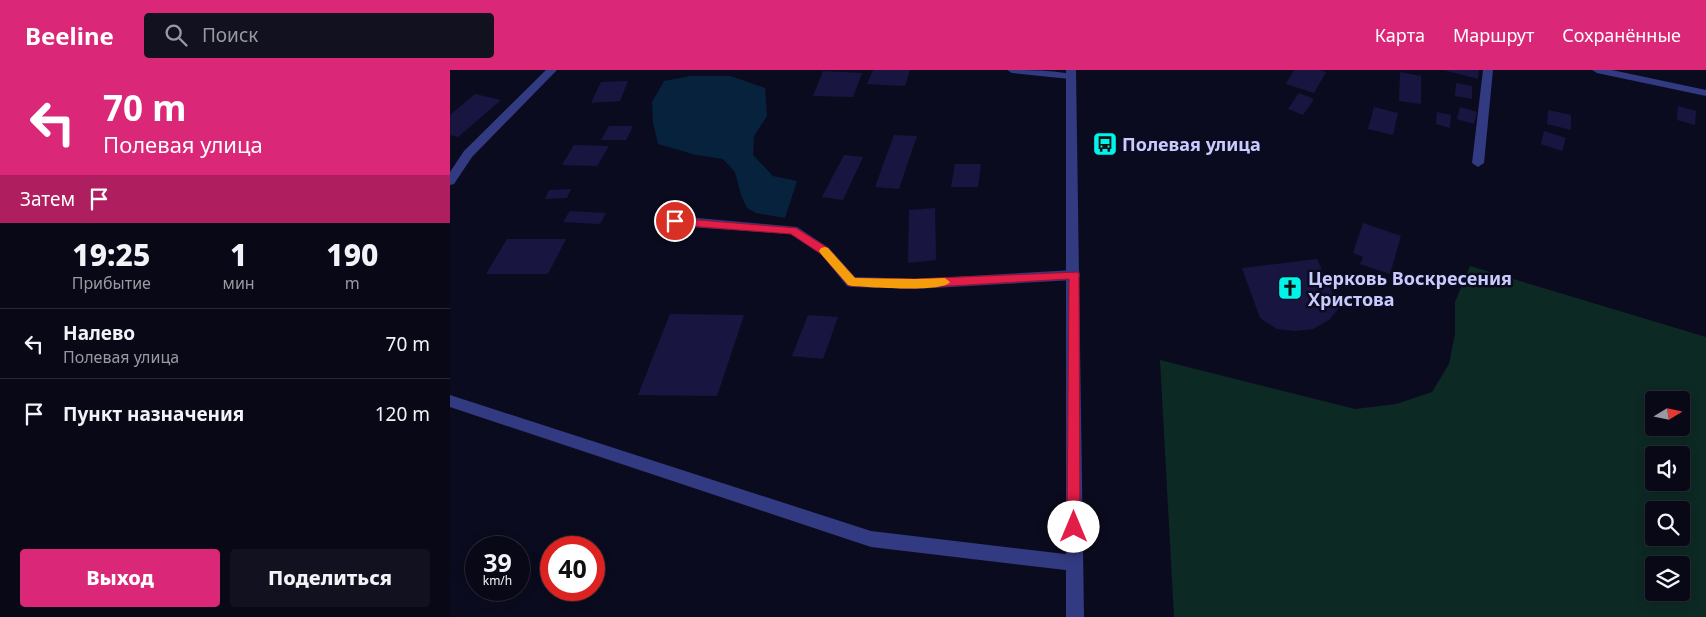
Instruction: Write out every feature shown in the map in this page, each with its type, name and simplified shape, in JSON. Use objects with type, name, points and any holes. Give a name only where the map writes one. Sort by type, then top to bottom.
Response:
[{"type":"street","points":[[450,182],[468,154],[552,70]]},
{"type":"street","points":[[1012,70],[1070,73],[1074,274],[1075,617]]},
{"type":"street","points":[[1478,163],[1488,70]]},
{"type":"street","points":[[1597,70],[1706,93]]},
{"type":"street","points":[[675,221],[793,230],[825,251],[852,282],[915,284],[1074,274]]},
{"type":"street","points":[[450,401],[872,538],[1074,563]]},
{"type":"green space","points":[[1470,266],[1706,337],[1706,617],[1174,617],[1160,360],[1355,409],[1396,404],[1432,392],[1449,364],[1455,334],[1455,302]]},
{"type":"water","points":[[690,76],[731,76],[765,88],[767,116],[754,136],[753,155],[773,176],[797,181],[785,218],[756,213],[747,208],[741,195],[735,172],[723,159],[696,155],[658,144],[653,123],[652,102],[664,81]]},
{"type":"building","points":[[873,70],[910,70],[905,86],[867,84]]},
{"type":"building","points":[[1294,70],[1320,70],[1326,72],[1314,93],[1286,84]]},
{"type":"building","points":[[1443,70],[1479,70],[1478,79]]},
{"type":"building","points":[[823,71],[862,73],[853,97],[813,96]]},
{"type":"building","points":[[1400,72],[1421,76],[1421,104],[1399,101]]},
{"type":"building","points":[[628,81],[620,101],[591,103],[601,82]]},
{"type":"building","points":[[1456,83],[1472,86],[1472,99],[1455,96]]},
{"type":"building","points":[[1299,93],[1314,99],[1303,115],[1288,109]]},
{"type":"building","points":[[475,94],[501,100],[458,137],[450,135],[450,115]]},
{"type":"building","points":[[1678,106],[1696,111],[1695,125],[1677,120]]},
{"type":"building","points":[[1374,107],[1398,113],[1393,135],[1368,129]]},
{"type":"building","points":[[1460,107],[1477,112],[1474,124],[1457,119]]},
{"type":"building","points":[[1548,110],[1571,115],[1571,130],[1547,124]]},
{"type":"building","points":[[1437,112],[1451,115],[1450,128],[1436,124]]},
{"type":"building","points":[[609,126],[633,126],[626,140],[601,140]]},
{"type":"building","points":[[1544,131],[1566,138],[1562,151],[1541,144]]},
{"type":"building","points":[[894,135],[917,136],[899,189],[875,187]]},
{"type":"building","points":[[574,145],[609,146],[597,166],[562,165]]},
{"type":"building","points":[[844,155],[863,157],[843,200],[822,197]]},
{"type":"building","points":[[955,164],[981,164],[978,187],[951,187]]},
{"type":"building","points":[[571,189],[567,198],[545,199],[549,190]]},
{"type":"building","points":[[935,208],[936,260],[908,263],[909,210]]},
{"type":"building","points":[[570,211],[606,213],[600,224],[563,222]]},
{"type":"building","points":[[1363,223],[1401,236],[1390,274],[1360,264],[1363,257],[1353,253]]},
{"type":"building","points":[[507,239],[566,239],[548,274],[486,274]]},
{"type":"building","name":"Церковь Воскресения Христова","points":[[1317,259],[1339,308],[1329,320],[1313,329],[1295,331],[1277,329],[1260,318],[1242,268]]},
{"type":"building","points":[[670,314],[744,315],[717,396],[638,395]]},
{"type":"building","points":[[808,315],[838,317],[823,359],[792,356]]},
{"type":"slow traffic","points":[[825,251],[852,282],[915,284],[945,282]]},
{"type":"place","name":"Полевая улица","points":[[1105,144]]},
{"type":"place","name":"Церковь Воскресения Христова","points":[[1290,288]]},
{"type":"route","points":[[675,221],[793,230],[825,251],[852,282],[915,284],[1074,274],[1074,527]]}]
